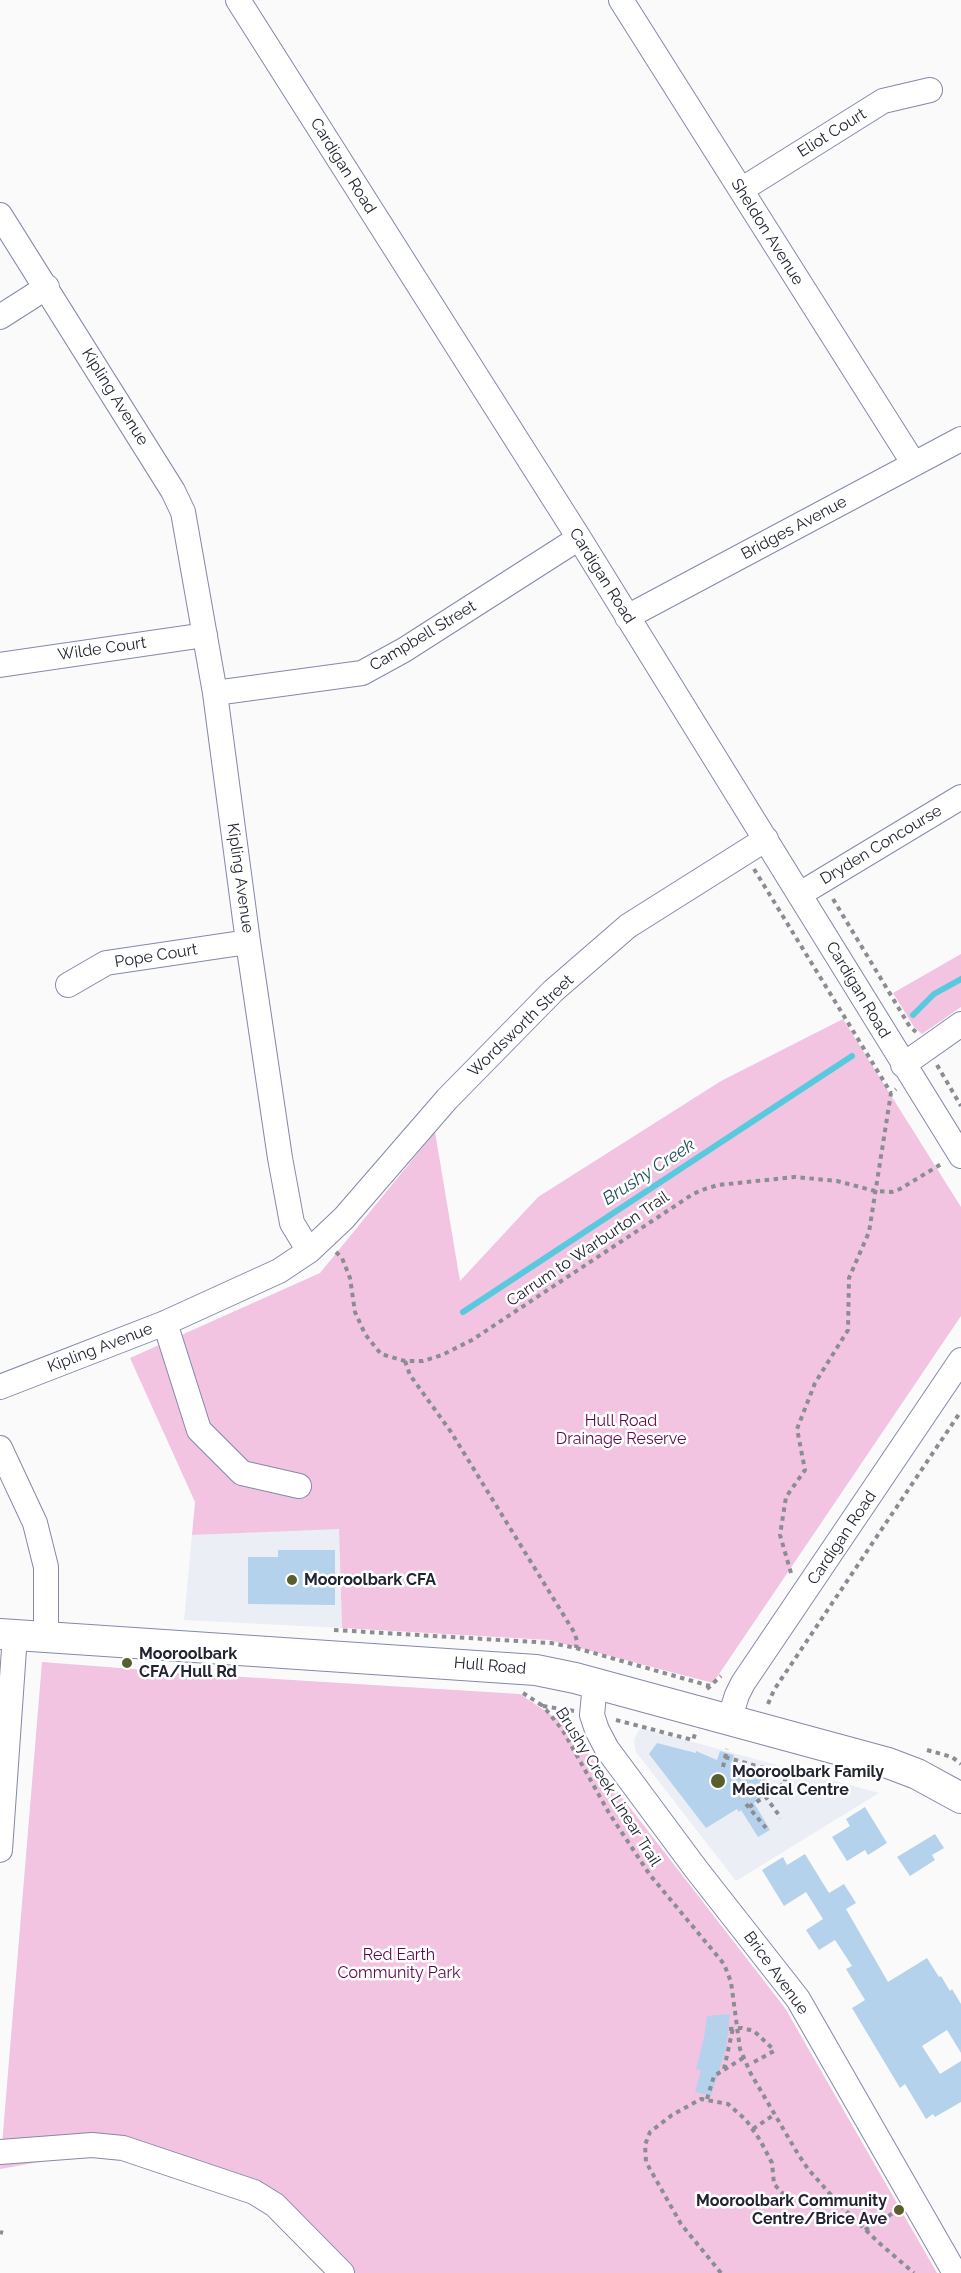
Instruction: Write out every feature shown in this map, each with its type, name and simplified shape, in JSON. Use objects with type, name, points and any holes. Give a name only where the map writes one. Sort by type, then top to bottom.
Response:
[{"type":"main road","name":"Hull Road","points":[[8,1634],[506,1666],[536,1670],[888,1763],[917,1774],[961,1798]]},
{"type":"street","name":"Cardigan Road","points":[[238,0],[579,538],[960,1155]]},
{"type":"street","name":"Sheldon Avenue","points":[[621,0],[914,464]]},
{"type":"street","name":"Eliot Court","points":[[741,190],[883,101],[930,90]]},
{"type":"street","name":"Kipling Avenue","points":[[0,215],[173,491],[183,512],[215,693],[280,1158],[292,1223],[316,1244],[279,1271],[165,1323],[0,1387]]},
{"type":"street","points":[[0,317],[47,287]]},
{"type":"street","name":"Bridges Avenue","points":[[627,617],[961,439]]},
{"type":"street","name":"Campbell Street","points":[[215,693],[362,673],[404,650],[579,538]]},
{"type":"street","name":"Wilde Court","points":[[0,665],[205,635]]},
{"type":"street","name":"Dryden Concourse","points":[[800,894],[961,797]]},
{"type":"street","name":"Wordsworth Street","points":[[316,1244],[344,1218],[447,1099],[553,991],[627,926],[766,839]]},
{"type":"street","name":"Pope Court","points":[[68,985],[106,963],[248,942]]},
{"type":"street","points":[[903,1065],[961,1024]]},
{"type":"street","points":[[165,1323],[199,1430],[242,1473],[299,1486]]},
{"type":"street","name":"Cardigan Road","points":[[729,1720],[737,1695],[744,1683],[961,1360]]},
{"type":"street","points":[[0,1448],[35,1523],[46,1567],[46,1637]]},
{"type":"street","points":[[0,1850],[8,1634]]},
{"type":"street","name":"Brice Avenue","points":[[595,1684],[592,1715],[607,1749],[798,1999],[948,2270]]},
{"type":"street","points":[[0,2152],[92,2145],[123,2148],[254,2192],[275,2205],[342,2273]]},
{"type":"path","points":[[744,852],[891,1093],[869,1232],[849,1278],[849,1330],[816,1383],[797,1429],[805,1470],[786,1497],[780,1535],[791,1572]]},
{"type":"path","points":[[822,880],[910,1027],[921,1037]]},
{"type":"path","points":[[932,1059],[961,1106]]},
{"type":"path","name":"Carrum to Warburton Trail","points":[[316,1244],[342,1258],[350,1278],[355,1312],[365,1334],[381,1354],[405,1361],[423,1361],[442,1355],[471,1340],[693,1194],[705,1189],[718,1185],[795,1177],[837,1181],[875,1191],[892,1192],[960,1155]]},
{"type":"path","points":[[405,1361],[417,1384],[451,1432],[574,1632],[577,1641],[576,1648]]},
{"type":"path","points":[[768,1704],[774,1690],[961,1412]]},
{"type":"path","name":"Brushy Creek Linear Trail","points":[[558,1709],[543,1706],[562,1729],[609,1814],[650,1875],[724,1964],[731,1982],[733,2028],[743,2058],[808,2169],[865,2230],[914,2273]]},
{"type":"path","points":[[634,1723],[693,1740],[695,1733]]},
{"type":"path","points":[[723,1767],[727,1749]]},
{"type":"path","points":[[725,1757],[782,1774],[785,1778],[784,1783],[747,1805],[766,1828]]},
{"type":"path","points":[[765,1796],[781,1818]]},
{"type":"path","points":[[724,2070],[733,2028],[754,2031],[774,2050],[754,2062]]},
{"type":"path","points":[[707,2098],[712,2078],[743,2058]]},
{"type":"path","points":[[724,2062],[732,2065]]},
{"type":"path","points":[[721,2273],[681,2224],[646,2162],[644,2154],[647,2136],[650,2132],[696,2101],[707,2098],[734,2108],[753,2129],[772,2163],[774,2184],[786,2197],[788,2205]]},
{"type":"path","points":[[753,2129],[775,2114]]},
{"type":"path","points":[[865,2230],[899,2210]]},
{"type":"shaded area","points":[[339,1528],[342,1628],[184,1620],[192,1535]]},
{"type":"shaded area","points":[[642,1728],[879,1793],[736,1881],[636,1752],[634,1740]]},
{"type":"green space","points":[[961,954],[961,1007],[922,1034],[914,1027],[893,993]]},
{"type":"green space","name":"Hull Road Drainage Reserve","points":[[843,1019],[961,1207],[961,1316],[713,1683],[549,1640],[342,1628],[339,1529],[192,1535],[195,1502],[130,1358],[320,1273],[435,1132],[460,1281],[538,1197],[721,1081]]},
{"type":"green space","name":"Red Earth Community Park","points":[[42,1662],[520,1694],[566,1725],[785,2008],[937,2273],[333,2273],[256,2200],[95,2152],[0,2169]]},
{"type":"building","name":"Mooroolbark CFA","points":[[278,1550],[335,1550],[335,1605],[248,1604],[248,1557],[278,1557]]},
{"type":"building","name":"Mooroolbark Family Medical Centre","points":[[657,1743],[696,1753],[696,1751],[717,1760],[720,1751],[734,1755],[731,1764],[754,1767],[753,1769],[765,1773],[768,1794],[754,1803],[770,1830],[758,1837],[741,1810],[739,1812],[737,1809],[706,1828],[649,1754]]},
{"type":"building","points":[[865,1807],[887,1843],[868,1855],[865,1850],[847,1861],[832,1837],[850,1826],[846,1819]]},
{"type":"building","points":[[935,1834],[944,1848],[932,1855],[935,1860],[910,1876],[897,1857]]},
{"type":"building","points":[[805,1854],[829,1893],[844,1884],[856,1903],[846,1909],[888,1982],[927,1958],[961,2004],[961,2053],[947,2030],[922,2046],[940,2074],[961,2061],[961,2102],[935,2117],[933,2114],[926,2119],[905,2084],[900,2088],[852,2008],[865,2000],[846,1969],[852,1966],[835,1940],[819,1950],[806,1930],[823,1919],[806,1892],[784,1906],[762,1870],[783,1857],[787,1865]]},
{"type":"building","points":[[730,2014],[726,2049],[711,2096],[695,2092],[701,2070],[696,2069],[707,2016]]},
{"type":"waterway","name":"Brushy Creek","points":[[913,1015],[934,994],[961,979]]},
{"type":"waterway","name":"Brushy Creek","points":[[463,1312],[852,1056]]},
{"type":"place","name":"Mooroolbark CFA","points":[[292,1580]]},
{"type":"place","name":"Mooroolbark CFA/Hull Rd","points":[[127,1663]]},
{"type":"place","name":"Mooroolbark Family Medical Centre","points":[[718,1781]]},
{"type":"place","name":"Mooroolbark Community Centre/Brice Ave","points":[[899,2210]]}]
